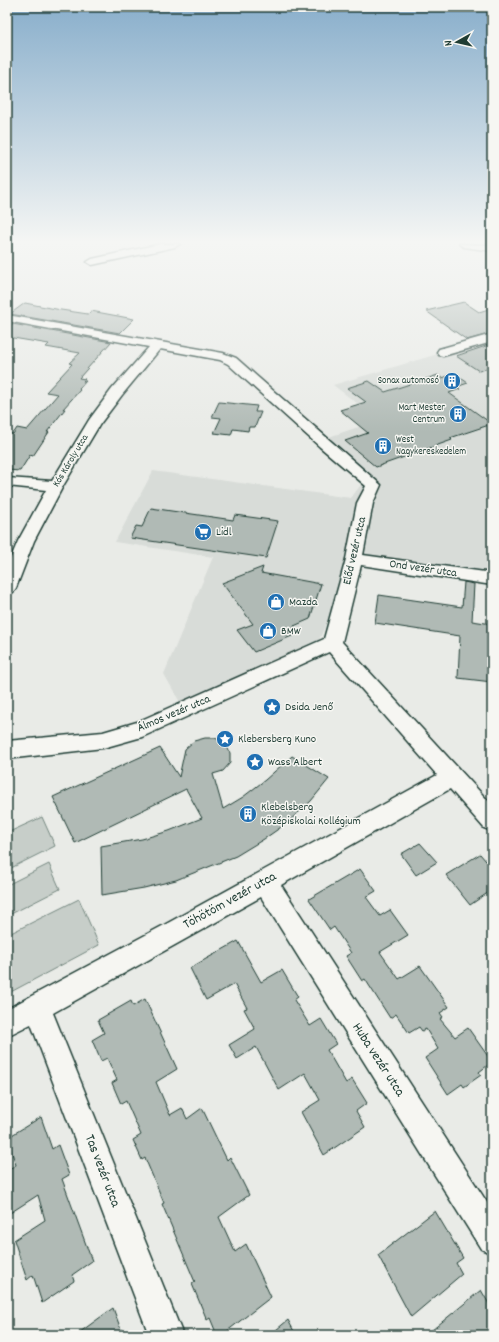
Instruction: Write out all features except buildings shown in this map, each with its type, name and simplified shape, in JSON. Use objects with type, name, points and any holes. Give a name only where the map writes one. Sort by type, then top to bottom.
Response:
[{"type":"street","points":[[7,318],[156,346]]},
{"type":"street","points":[[443,352],[492,338]]},
{"type":"street","name":"Kós Károly utca","points":[[7,588],[26,541],[56,486],[94,423],[117,392],[156,346]]},
{"type":"street","name":"Előd vezér utca","points":[[156,346],[223,357],[232,361],[325,444],[374,485],[365,502],[354,559],[332,644]]},
{"type":"street","points":[[7,482],[56,486]]},
{"type":"street","name":"Ond vezér utca","points":[[354,559],[492,578]]},
{"type":"street","points":[[332,644],[492,821]]},
{"type":"street","name":"Álmos vezér utca","points":[[7,750],[103,740],[142,729],[332,644]]},
{"type":"street","name":"Töhötöm vezér utca","points":[[7,1023],[265,882],[316,851],[452,777]]},
{"type":"street","name":"Huba vezér utca","points":[[265,882],[492,1238]]},
{"type":"street","name":"Tas vezér utca","points":[[38,1007],[166,1335]]},
{"type":"shaded area","points":[[492,338],[492,578],[354,559],[319,640],[181,704],[164,674],[213,557],[115,542],[153,471],[351,498],[366,478],[320,440],[379,420],[333,385]]},
{"type":"shaded area","points":[[42,817],[55,846],[7,870],[7,833]]},
{"type":"shaded area","points":[[49,864],[60,889],[7,916],[7,885]]},
{"type":"shaded area","points":[[79,899],[99,945],[7,994],[7,935]]},
{"type":"place","name":"Sonax automosó","points":[[452,381]]},
{"type":"place","name":"Mart Mester Centrum","points":[[458,414]]},
{"type":"place","name":"West Nagykereskedelem","points":[[383,446]]},
{"type":"place","name":"Lidl","points":[[203,532]]},
{"type":"place","name":"Mazda","points":[[276,602]]},
{"type":"place","name":"BMW","points":[[268,631]]},
{"type":"place","name":"Dsida Jenő","points":[[272,707]]},
{"type":"place","name":"Klebersberg Kuno","points":[[225,739]]},
{"type":"place","name":"Wass Albert","points":[[255,762]]},
{"type":"place","name":"Klebelsberg Középiskolai Kollégium","points":[[248,814]]}]
